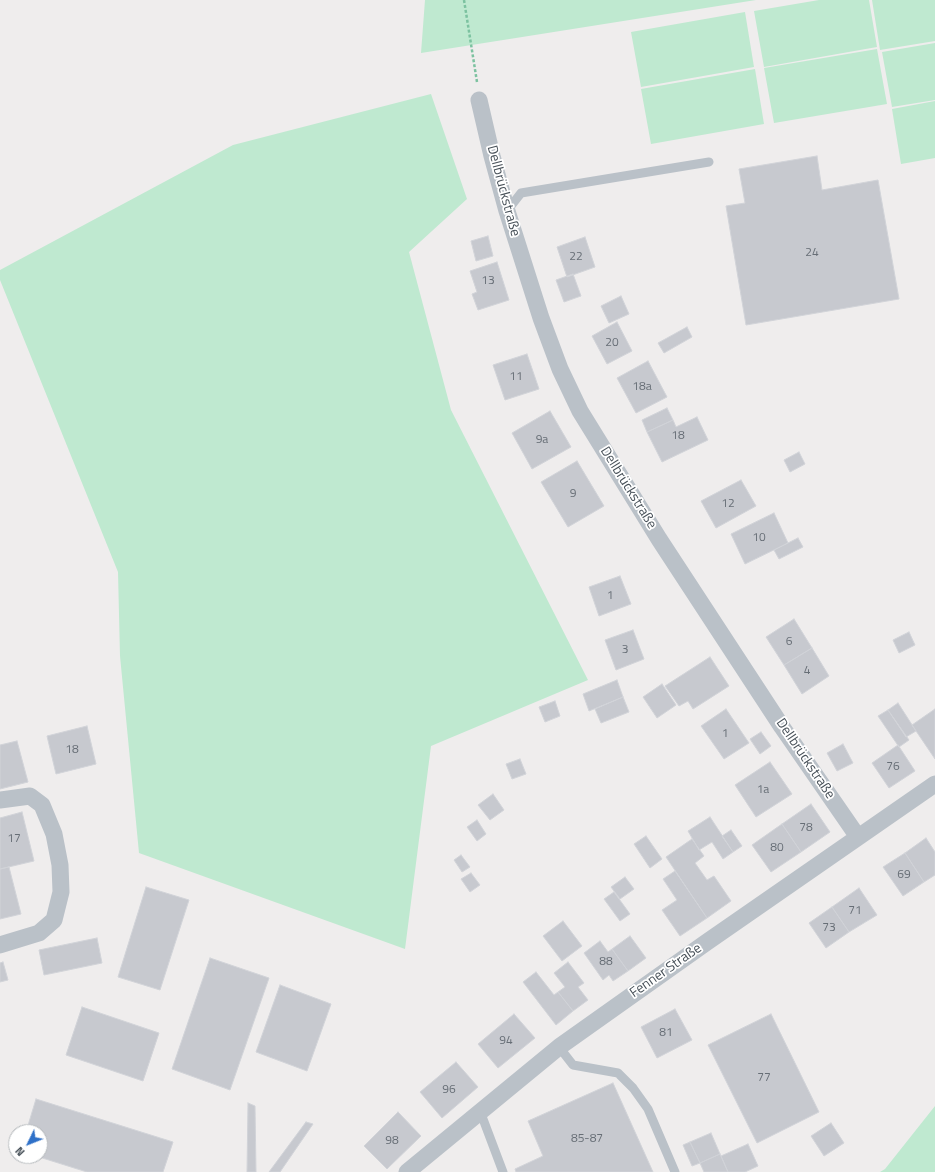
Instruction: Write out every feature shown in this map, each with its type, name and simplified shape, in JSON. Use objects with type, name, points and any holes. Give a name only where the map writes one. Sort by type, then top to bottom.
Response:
[{"type":"street","name":"Dellbrückstraße","points":[[479,100],[507,211],[544,325],[560,369],[580,411],[664,545],[782,727],[858,837]]},
{"type":"street","name":"Fenner Straße","points":[[407,1172],[559,1047],[707,942],[935,784]]},
{"type":"street","points":[[0,800],[30,796],[42,805],[54,834],[60,865],[61,892],[54,920],[39,933],[0,945]]},
{"type":"lane","points":[[507,211],[521,193],[709,162]]},
{"type":"lane","points":[[559,1047],[573,1065],[618,1073],[633,1088],[648,1109],[675,1172]]},
{"type":"lane","points":[[480,1111],[503,1172]]},
{"type":"path","points":[[464,0],[479,100]]},
{"type":"green space","points":[[425,0],[756,0],[421,53]]},
{"type":"green space","points":[[819,0],[869,0],[877,47],[764,67],[754,11]]},
{"type":"green space","points":[[872,0],[935,0],[935,41],[880,50]]},
{"type":"green space","points":[[745,12],[754,67],[641,87],[631,32]]},
{"type":"green space","points":[[935,43],[935,100],[892,107],[882,52]]},
{"type":"green space","points":[[877,49],[887,104],[774,123],[764,68]]},
{"type":"green space","points":[[755,69],[764,124],[651,144],[641,89]]},
{"type":"green space","points":[[431,94],[467,199],[409,252],[451,410],[588,680],[431,746],[405,949],[139,853],[120,656],[118,572],[0,280],[0,270],[233,145]]},
{"type":"green space","points":[[935,101],[935,158],[901,164],[892,109]]},
{"type":"green space","points":[[935,1106],[935,1172],[880,1172],[885,1169]]},
{"type":"building","points":[[817,156],[822,190],[878,180],[899,299],[746,325],[726,206],[745,203],[739,169]]},
{"type":"building","points":[[488,236],[493,256],[476,261],[471,241]]},
{"type":"building","points":[[585,237],[595,267],[567,277],[557,247]]},
{"type":"building","points":[[497,262],[509,300],[478,310],[472,294],[477,292],[470,271]]},
{"type":"building","points":[[573,274],[581,296],[564,302],[556,280]]},
{"type":"building","points":[[621,296],[629,314],[609,323],[601,306]]},
{"type":"building","points":[[617,322],[632,351],[607,364],[592,336]]},
{"type":"building","points":[[687,327],[692,337],[664,353],[658,343]]},
{"type":"building","points":[[527,354],[539,389],[505,400],[493,365]]},
{"type":"building","points":[[648,361],[667,397],[636,413],[617,378]]},
{"type":"building","points":[[667,408],[673,420],[647,432],[642,420]]},
{"type":"building","points":[[550,411],[571,447],[532,469],[512,433]]},
{"type":"building","points":[[697,417],[708,440],[662,462],[647,432],[673,420],[676,427]]},
{"type":"building","points":[[799,452],[805,464],[790,472],[784,460]]},
{"type":"building","points":[[577,461],[604,506],[568,527],[541,482]]},
{"type":"building","points":[[741,480],[756,506],[716,528],[701,501]]},
{"type":"building","points":[[774,513],[788,543],[745,564],[731,534]]},
{"type":"building","points":[[798,538],[803,547],[779,559],[774,550]]},
{"type":"building","points":[[620,576],[631,604],[599,616],[589,587]]},
{"type":"building","points":[[794,619],[812,648],[784,665],[766,637]]},
{"type":"building","points":[[633,630],[644,659],[616,670],[605,640]]},
{"type":"building","points":[[909,632],[915,645],[899,653],[893,640]]},
{"type":"building","points":[[812,648],[829,676],[802,694],[784,665]]},
{"type":"building","points":[[710,657],[729,686],[693,709],[688,701],[679,706],[665,686]]},
{"type":"building","points":[[617,680],[623,697],[589,711],[583,694]]},
{"type":"building","points":[[662,684],[676,705],[657,718],[643,697]]},
{"type":"building","points":[[623,697],[629,712],[601,723],[595,709]]},
{"type":"building","points":[[555,701],[560,716],[545,722],[539,707]]},
{"type":"building","points":[[898,703],[916,731],[906,737],[888,710]]},
{"type":"building","points":[[726,709],[749,743],[724,759],[701,726]]},
{"type":"building","points":[[935,709],[935,759],[912,725]]},
{"type":"building","points":[[888,710],[909,740],[899,747],[878,716]]},
{"type":"building","points":[[87,726],[96,764],[56,774],[47,736]]},
{"type":"building","points":[[761,732],[771,746],[760,754],[750,739]]},
{"type":"building","points":[[17,741],[28,782],[0,789],[0,745]]},
{"type":"building","points":[[843,744],[853,763],[837,771],[827,753]]},
{"type":"building","points":[[898,745],[915,771],[889,788],[872,763]]},
{"type":"building","points":[[520,759],[526,774],[512,779],[506,764]]},
{"type":"building","points":[[770,762],[792,794],[756,817],[735,785]]},
{"type":"building","points":[[493,794],[504,810],[490,820],[478,805]]},
{"type":"building","points":[[811,804],[830,832],[801,852],[782,824]]},
{"type":"building","points":[[22,812],[34,861],[0,869],[0,818]]},
{"type":"building","points":[[710,817],[733,852],[723,859],[712,842],[699,850],[688,831]]},
{"type":"building","points":[[477,820],[486,834],[477,841],[467,827]]},
{"type":"building","points":[[782,824],[801,852],[771,872],[752,845]]},
{"type":"building","points":[[731,830],[742,846],[733,852],[722,836]]},
{"type":"building","points":[[646,836],[662,859],[650,868],[634,844]]},
{"type":"building","points":[[926,838],[935,852],[935,875],[924,882],[905,853]]},
{"type":"building","points":[[692,839],[704,856],[695,863],[707,880],[714,876],[731,901],[707,918],[666,857]]},
{"type":"building","points":[[905,853],[924,882],[903,896],[883,867]]},
{"type":"building","points":[[461,855],[470,867],[462,872],[454,860]]},
{"type":"building","points":[[9,867],[21,914],[0,919],[0,869]]},
{"type":"building","points":[[675,871],[707,918],[680,936],[662,910],[677,900],[663,879]]},
{"type":"building","points":[[471,873],[480,885],[470,892],[461,879]]},
{"type":"building","points":[[625,877],[634,889],[620,899],[611,887]]},
{"type":"building","points":[[146,887],[189,900],[160,990],[118,977]]},
{"type":"building","points":[[859,888],[877,915],[849,932],[832,907]]},
{"type":"building","points":[[614,892],[630,914],[620,921],[604,899]]},
{"type":"building","points":[[832,907],[849,932],[826,948],[809,923]]},
{"type":"building","points":[[563,921],[582,946],[562,961],[543,936]]},
{"type":"building","points":[[630,936],[646,958],[628,971],[612,949]]},
{"type":"building","points":[[97,938],[102,963],[44,975],[39,950]]},
{"type":"building","points":[[600,941],[608,952],[612,949],[628,971],[613,981],[609,975],[603,980],[584,953]]},
{"type":"building","points":[[210,958],[269,978],[230,1090],[172,1069]]},
{"type":"building","points":[[3,962],[8,980],[0,982],[0,963]]},
{"type":"building","points":[[568,962],[584,983],[578,987],[588,1000],[573,1011],[558,992],[565,987],[554,973]]},
{"type":"building","points":[[536,972],[554,995],[558,992],[573,1011],[556,1025],[523,982]]},
{"type":"building","points":[[280,985],[331,1004],[307,1071],[256,1052]]},
{"type":"building","points":[[82,1007],[159,1033],[143,1081],[66,1055]]},
{"type":"building","points":[[675,1009],[692,1040],[657,1058],[641,1027]]},
{"type":"building","points":[[514,1014],[535,1038],[498,1068],[478,1044]]},
{"type":"building","points":[[771,1014],[819,1112],[757,1143],[708,1045]]},
{"type":"building","points":[[456,1062],[478,1087],[442,1118],[420,1092]]},
{"type":"building","points":[[613,1083],[653,1172],[516,1172],[515,1169],[543,1156],[528,1121]]},
{"type":"building","points":[[36,1099],[173,1142],[163,1172],[87,1172],[48,1160],[48,1124],[28,1124]]},
{"type":"building","points":[[248,1103],[255,1106],[256,1172],[247,1172]]},
{"type":"building","points":[[398,1112],[421,1136],[387,1169],[364,1146]]},
{"type":"building","points":[[306,1122],[313,1124],[280,1172],[269,1172]]},
{"type":"building","points":[[831,1123],[844,1143],[824,1156],[811,1136]]},
{"type":"building","points":[[711,1133],[720,1154],[700,1163],[690,1142]]},
{"type":"building","points":[[690,1142],[700,1163],[692,1166],[683,1145]]},
{"type":"building","points":[[748,1144],[758,1166],[745,1172],[728,1172],[721,1156]]},
{"type":"building","points":[[720,1154],[728,1172],[704,1172],[700,1163]]}]
